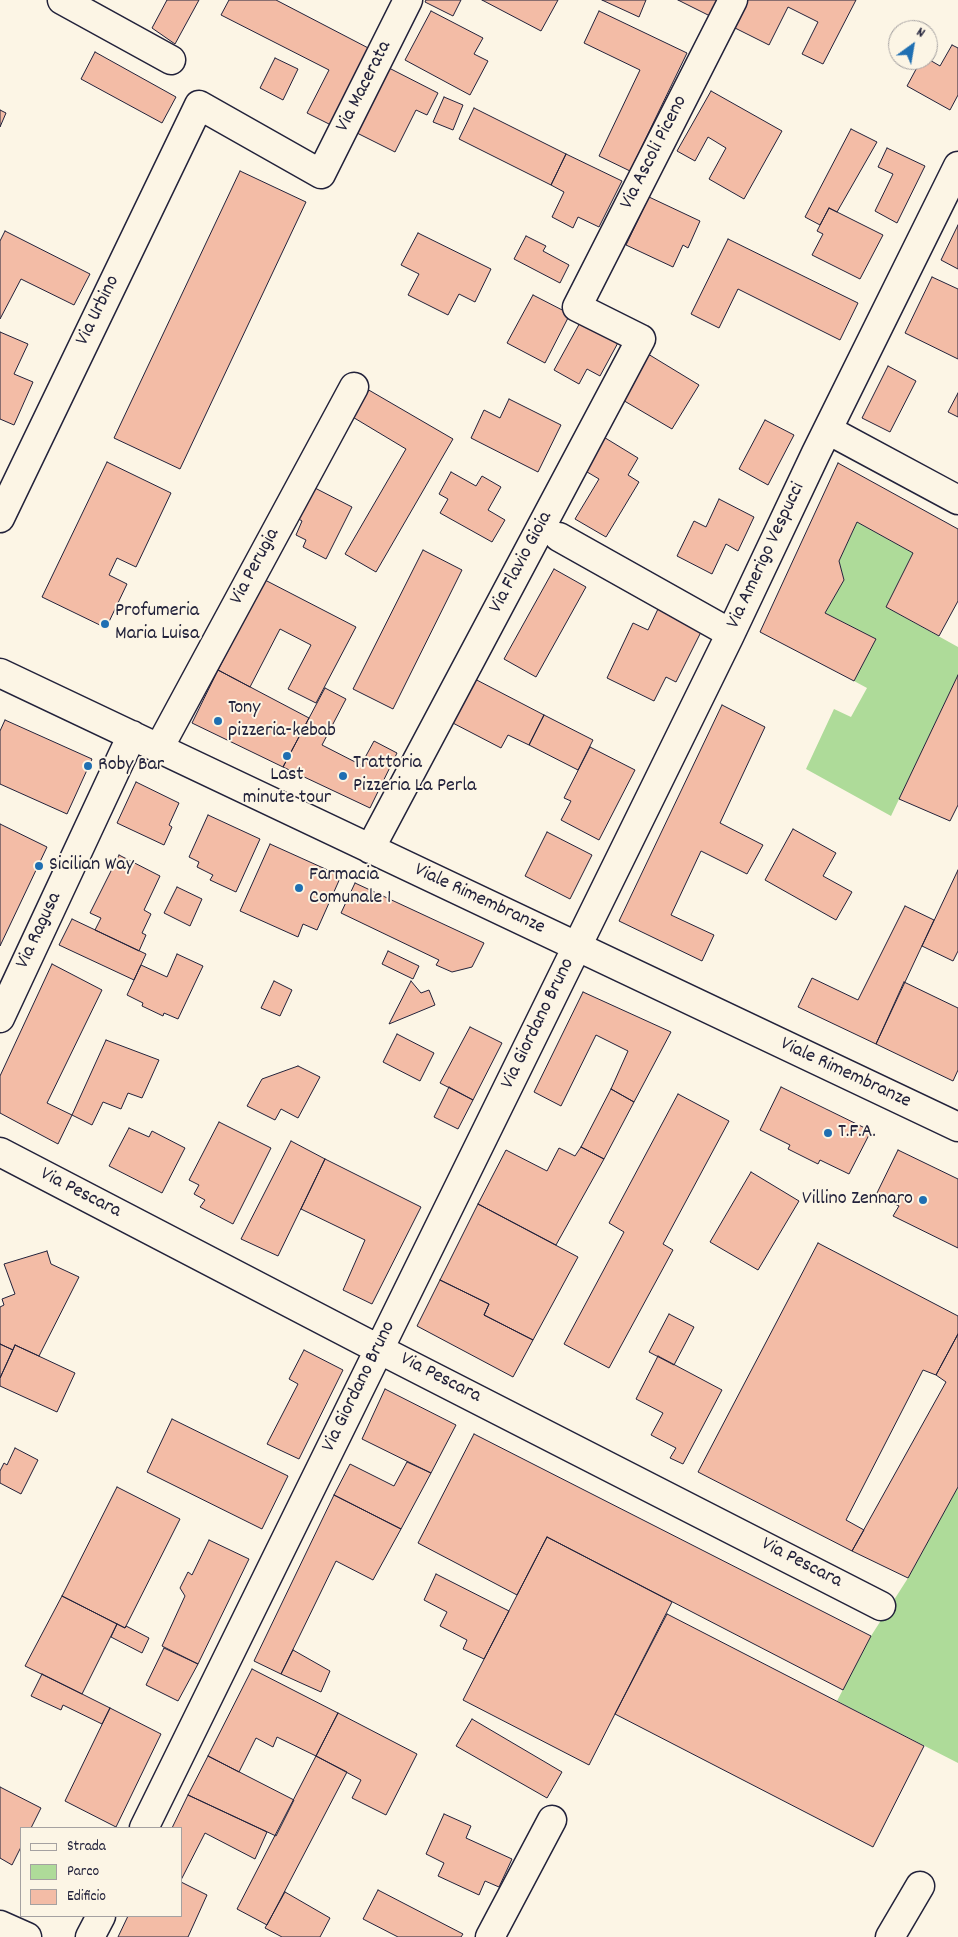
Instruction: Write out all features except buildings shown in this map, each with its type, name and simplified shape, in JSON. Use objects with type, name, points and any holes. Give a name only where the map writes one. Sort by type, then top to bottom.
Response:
[{"type":"street","points":[[62,0],[171,60]]},
{"type":"street","name":"Via Macerata","points":[[199,105],[322,174],[408,0]]},
{"type":"street","name":"Via Ascoli Piceno","points":[[577,307],[733,0]]},
{"type":"street","name":"Via Urbino","points":[[0,518],[199,105]]},
{"type":"street","name":"Via Amerigo Vespucci","points":[[577,947],[958,166]]},
{"type":"street","name":"Via Flavio Gioia","points":[[370,849],[640,339],[577,307]]},
{"type":"street","name":"Via Perugia","points":[[159,748],[354,387]]},
{"type":"street","points":[[828,430],[958,500]]},
{"type":"street","points":[[559,537],[730,633]]},
{"type":"street","name":"Viale Rimembranze","points":[[0,673],[958,1127]]},
{"type":"street","name":"Via Ragusa","points":[[0,1018],[132,735]]},
{"type":"street","name":"Via Giordano Bruno","points":[[144,1827],[577,947]]},
{"type":"street","name":"Via Pescara","points":[[0,1152],[881,1606]]},
{"type":"street","points":[[490,1937],[552,1820]]},
{"type":"street","points":[[890,1937],[920,1886]]},
{"type":"street","points":[[90,1937],[100,1917]]},
{"type":"street","points":[[0,1925],[28,1937]]},
{"type":"green space","points":[[857,522],[913,553],[886,607],[958,647],[958,675],[891,816],[806,769],[834,709],[851,717],[867,688],[854,681],[876,639],[825,613],[844,580],[839,561]]},
{"type":"green space","points":[[958,1487],[958,1763],[837,1701],[871,1636],[908,1578]]},
{"type":"place","name":"Profumeria Maria Luisa","points":[[105,624]]},
{"type":"place","name":"Tony pizzeria-kebab","points":[[218,721]]},
{"type":"place","name":"Last minute tour","points":[[287,756]]},
{"type":"place","name":"Roby Bar","points":[[88,766]]},
{"type":"place","name":"Trattoria Pizzeria La Perla","points":[[343,776]]},
{"type":"place","name":"Sicilian Way","points":[[39,866]]},
{"type":"place","name":"Farmacia Comunale 1","points":[[299,888]]},
{"type":"place","name":"T.F.A.","points":[[828,1133]]},
{"type":"place","name":"Villino Zennaro","points":[[923,1200]]}]
